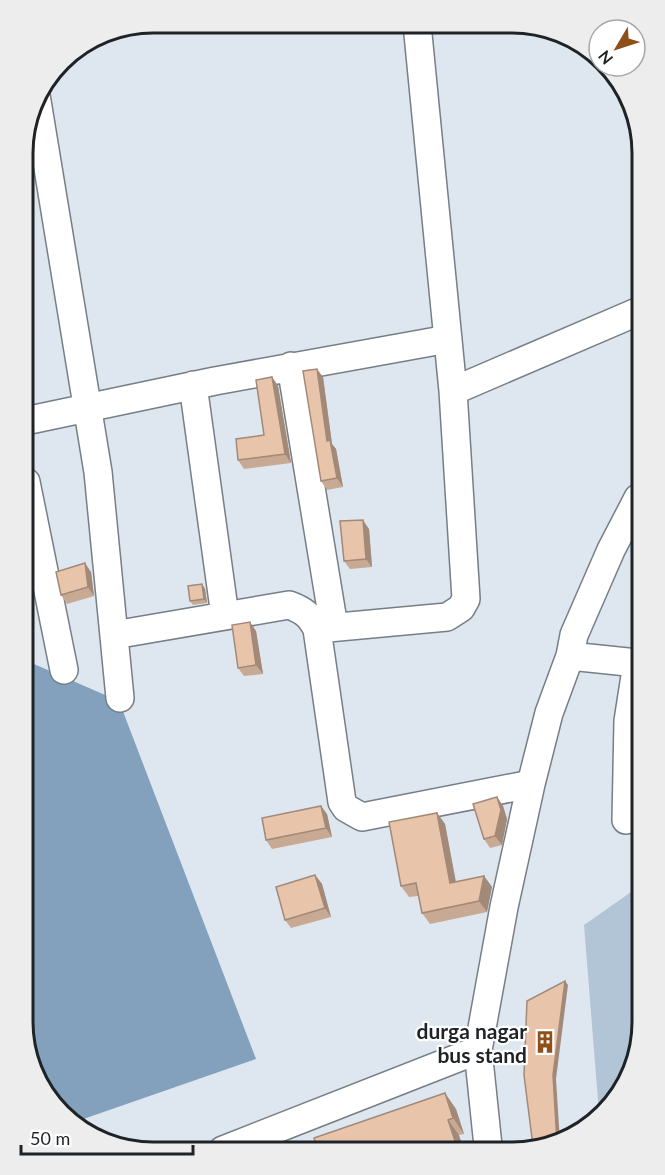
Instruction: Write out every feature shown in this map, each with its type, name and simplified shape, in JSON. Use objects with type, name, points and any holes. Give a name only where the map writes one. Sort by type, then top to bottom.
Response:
[{"type":"street","points":[[114,635],[289,605],[302,610],[325,628],[447,616],[461,608],[466,599],[453,391],[418,33]]},
{"type":"street","points":[[39,114],[98,472],[120,698]]},
{"type":"street","points":[[453,391],[632,314]]},
{"type":"street","points":[[33,419],[291,366],[448,339]]},
{"type":"street","points":[[291,366],[325,628],[342,802],[346,808],[362,817],[375,816],[531,784]]},
{"type":"street","points":[[193,385],[225,616]]},
{"type":"street","points":[[488,1142],[478,1050],[504,907],[531,784],[549,713],[570,656],[574,635],[611,550],[632,510]]},
{"type":"street","points":[[33,517],[64,670]]},
{"type":"street","points":[[570,656],[632,662]]},
{"type":"street","points":[[626,820],[628,721],[632,695]]},
{"type":"street","points":[[243,1142],[478,1050]]},
{"type":"shaded area","points":[[33,664],[119,701],[256,1059],[83,1119],[63,1101],[45,1075],[35,1046],[33,1022]]},
{"type":"shaded area","points":[[632,891],[630,1046],[620,1075],[598,1105],[584,925]]},
{"type":"building","points":[[317,369],[327,441],[330,440],[337,478],[321,481],[303,371]]},
{"type":"building","points":[[272,377],[285,454],[238,460],[236,439],[264,435],[256,380]]},
{"type":"building","points":[[363,520],[366,559],[344,561],[340,521]]},
{"type":"building","points":[[85,563],[88,587],[61,595],[56,572]]},
{"type":"building","points":[[202,584],[204,599],[190,601],[188,586]]},
{"type":"building","points":[[250,622],[256,665],[238,668],[232,625]]},
{"type":"building","points":[[497,797],[501,810],[495,836],[484,839],[473,804]]},
{"type":"building","points":[[321,806],[326,828],[266,840],[262,818]]},
{"type":"building","points":[[437,813],[450,883],[484,876],[479,901],[422,913],[416,883],[401,886],[389,822]]},
{"type":"building","points":[[315,875],[325,908],[285,920],[276,887]]},
{"type":"building","name":"durga nagar bus stand","points":[[565,981],[553,1075],[556,1134],[532,1140],[524,1075],[527,1001]]},
{"type":"building","points":[[445,1093],[453,1118],[448,1120],[455,1142],[315,1142],[314,1138]]},
{"type":"place","name":"durga nagar bus stand","points":[[545,1042]]}]
